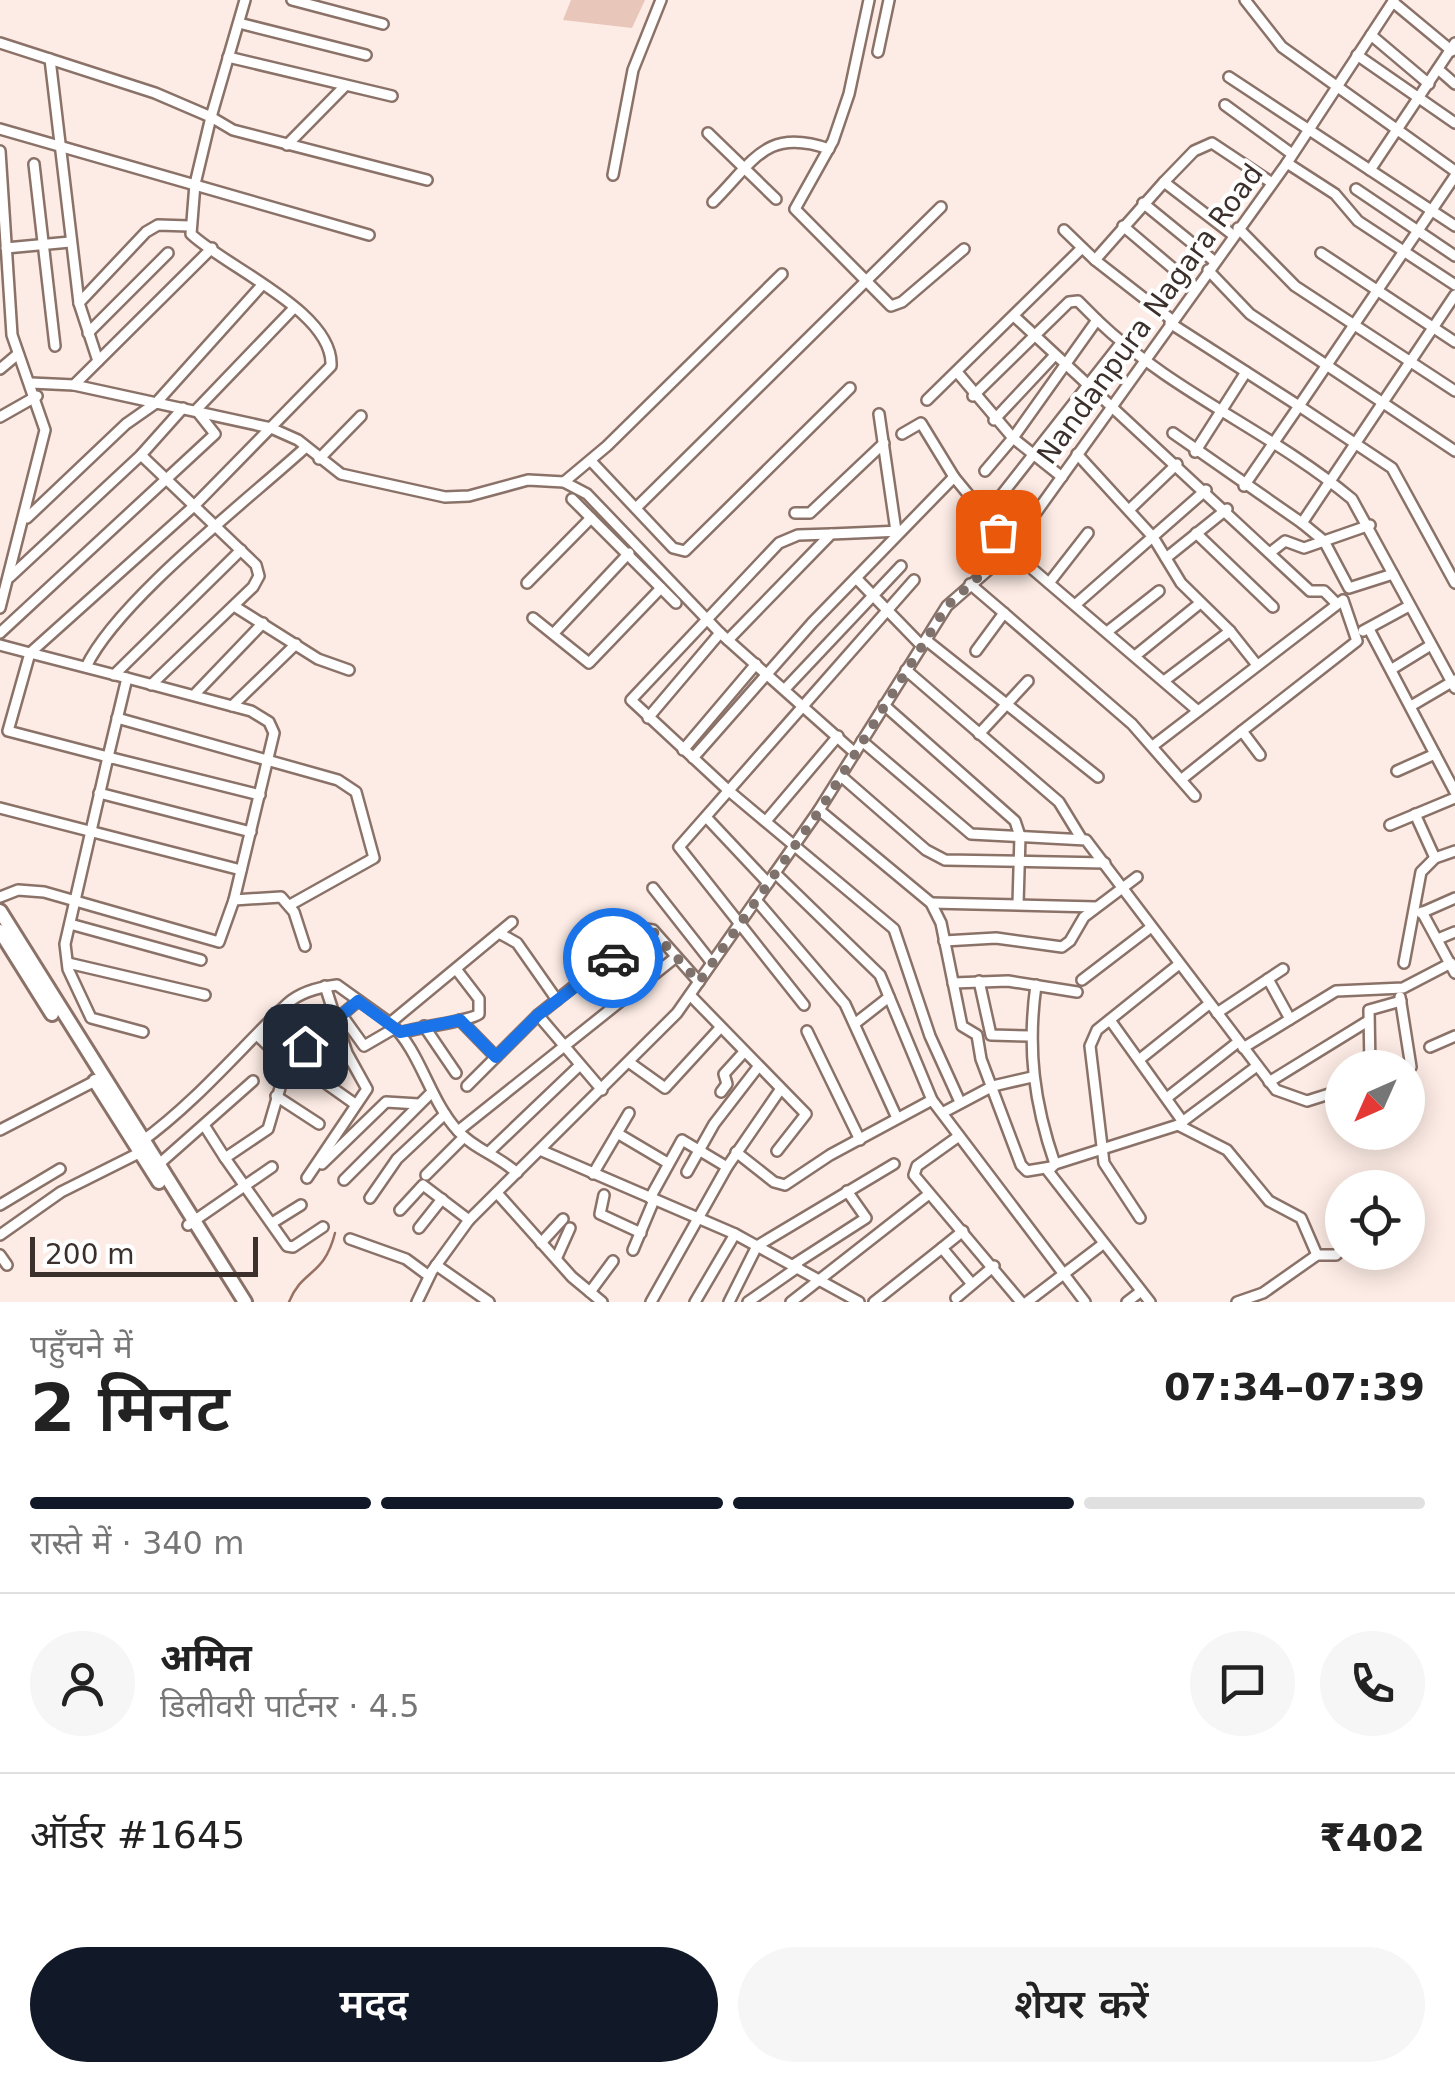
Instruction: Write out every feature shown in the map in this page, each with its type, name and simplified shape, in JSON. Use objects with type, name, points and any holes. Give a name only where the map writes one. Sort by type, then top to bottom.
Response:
[{"type":"street","points":[[245,0],[211,117],[189,226],[191,234],[294,308],[327,340],[330,366],[194,506],[30,653],[8,731],[260,794]]},
{"type":"street","points":[[292,0],[383,24]]},
{"type":"street","points":[[613,175],[633,70],[661,0]]},
{"type":"street","points":[[869,0],[849,94],[829,150],[794,208],[884,302],[897,306],[964,249]]},
{"type":"street","points":[[878,52],[888,0]]},
{"type":"street","points":[[1244,486],[1455,174],[1282,47],[1245,0]]},
{"type":"street","points":[[1370,170],[1454,48],[1391,4],[1376,0]]},
{"type":"street","name":"Nandanpura Nagara Road","points":[[417,1302],[429,1276],[469,1220],[630,1063],[690,995],[820,810],[947,606],[1010,548],[1289,159],[1391,4]]},
{"type":"street","points":[[239,23],[366,55]]},
{"type":"street","points":[[1370,35],[1428,84]]},
{"type":"street","points":[[0,43],[211,117],[233,130],[427,180]]},
{"type":"street","points":[[1357,56],[1455,123]]},
{"type":"street","points":[[228,57],[392,96]]},
{"type":"street","points":[[50,58],[78,303],[98,361]]},
{"type":"street","points":[[1438,69],[1455,84]]},
{"type":"street","points":[[1229,77],[1455,226]]},
{"type":"street","points":[[287,145],[344,87]]},
{"type":"street","points":[[1225,105],[1335,194],[1358,220],[1455,284]]},
{"type":"street","points":[[0,129],[369,235]]},
{"type":"street","points":[[708,132],[776,199]]},
{"type":"street","points":[[713,202],[782,140],[795,139],[829,150]]},
{"type":"street","points":[[1095,260],[1143,203],[1194,152],[1212,143],[1272,183]]},
{"type":"street","points":[[0,151],[18,354],[37,396],[45,430],[0,608]]},
{"type":"street","points":[[34,164],[55,346]]},
{"type":"street","points":[[1164,182],[1235,231],[1295,286],[1455,391]]},
{"type":"street","points":[[1356,188],[1455,256]]},
{"type":"street","points":[[1143,203],[1211,266],[1250,314],[1455,451]]},
{"type":"street","points":[[636,508],[941,207]]},
{"type":"street","points":[[78,303],[146,232],[172,223],[189,226]]},
{"type":"street","points":[[1122,226],[1196,288]]},
{"type":"street","points":[[1064,230],[1171,321],[1392,468],[1455,584]]},
{"type":"street","points":[[6,248],[70,242]]},
{"type":"street","points":[[74,385],[212,248]]},
{"type":"street","points":[[927,400],[1082,248]]},
{"type":"street","points":[[1321,252],[1455,342]]},
{"type":"street","points":[[88,333],[168,253]]},
{"type":"street","points":[[564,482],[591,461],[782,274]]},
{"type":"street","points":[[24,520],[126,424],[156,403],[262,285]]},
{"type":"street","points":[[1302,523],[1434,327],[1451,309],[1455,295]]},
{"type":"street","points":[[973,396],[1074,300],[1144,361],[1352,499],[1370,525],[1409,606],[1454,683],[1411,706]]},
{"type":"street","points":[[196,410],[294,308]]},
{"type":"street","points":[[1015,317],[1227,509],[1310,591],[1324,591],[1336,603]]},
{"type":"street","points":[[985,471],[1098,320]]},
{"type":"street","points":[[985,516],[1121,343]]},
{"type":"street","points":[[0,369],[18,354]]},
{"type":"street","points":[[994,420],[1055,355]]},
{"type":"street","points":[[957,372],[994,420],[1062,477]]},
{"type":"street","points":[[1196,452],[1246,372]]},
{"type":"street","points":[[31,383],[74,385],[271,428],[306,446],[342,474],[445,497],[472,495],[528,480],[564,482],[605,508],[724,636],[855,752]]},
{"type":"street","points":[[591,461],[673,548],[689,548],[850,388]]},
{"type":"street","points":[[0,417],[37,396]]},
{"type":"street","points":[[8,578],[141,455],[183,408]]},
{"type":"street","points":[[196,410],[214,434]]},
{"type":"street","points":[[879,414],[899,531]]},
{"type":"street","points":[[319,459],[361,416]]},
{"type":"street","points":[[0,634],[231,420]]},
{"type":"street","points":[[902,434],[922,423],[954,477],[1010,548],[1198,711]]},
{"type":"street","points":[[1173,433],[1324,542],[1349,588],[1393,574]]},
{"type":"street","points":[[795,514],[810,513],[884,442]]},
{"type":"street","points":[[86,668],[103,639],[128,612],[306,446]]},
{"type":"street","points":[[1077,454],[1153,537],[1200,604],[1230,630],[1256,665]]},
{"type":"street","points":[[141,455],[256,564],[259,576],[234,606],[151,685]]},
{"type":"street","points":[[1129,510],[1177,464]]},
{"type":"street","points":[[693,758],[767,673],[954,477]]},
{"type":"street","points":[[1075,605],[1206,490]]},
{"type":"street","points":[[572,499],[676,604]]},
{"type":"street","points":[[1166,558],[1227,509]]},
{"type":"street","points":[[528,583],[591,518]]},
{"type":"street","points":[[1270,552],[1286,541],[1300,548],[1370,525]]},
{"type":"street","points":[[899,531],[788,536],[632,697],[632,703],[729,791],[894,929],[930,1036],[960,1102]]},
{"type":"street","points":[[1049,583],[1088,532]]},
{"type":"street","points":[[648,718],[724,636],[831,534]]},
{"type":"street","points":[[1196,534],[1273,607]]},
{"type":"street","points":[[554,633],[638,544]]},
{"type":"street","points":[[114,675],[241,550]]},
{"type":"street","points":[[785,689],[900,566]]},
{"type":"street","points":[[856,578],[886,611],[924,643],[1098,777]]},
{"type":"street","points":[[804,1005],[680,852],[680,844],[914,580]]},
{"type":"street","points":[[970,584],[1154,746],[1195,796]]},
{"type":"street","points":[[533,618],[588,663],[661,588]]},
{"type":"street","points":[[1107,632],[1158,590]]},
{"type":"street","points":[[1154,746],[1336,603],[1346,602],[1356,634],[1354,646],[1182,778]]},
{"type":"street","points":[[1136,656],[1200,604]]},
{"type":"street","points":[[234,606],[318,660],[348,670]]},
{"type":"street","points":[[1356,634],[1409,606]]},
{"type":"street","points":[[976,651],[1004,613]]},
{"type":"street","points":[[194,695],[263,623]]},
{"type":"street","points":[[1369,629],[1455,795],[1390,824]]},
{"type":"street","points":[[1164,680],[1230,630]]},
{"type":"street","points":[[232,706],[296,644]]},
{"type":"street","points":[[0,645],[232,706],[269,722],[274,732],[234,900],[219,942],[32,890],[0,897]]},
{"type":"street","points":[[1392,668],[1431,645]]},
{"type":"street","points":[[683,750],[756,664]]},
{"type":"street","points":[[906,670],[1060,802],[1081,838],[1106,863],[1150,928],[1280,1094],[1307,1102],[1325,1096]]},
{"type":"street","points":[[127,678],[65,944],[68,963],[90,1018],[143,1032]]},
{"type":"street","points":[[978,734],[1028,681]]},
{"type":"street","points":[[884,705],[1011,816],[1020,836],[1018,904]]},
{"type":"street","points":[[117,718],[348,784],[362,804],[375,853],[364,866],[290,905]]},
{"type":"street","points":[[1242,731],[1260,755]]},
{"type":"street","points":[[766,821],[838,736]]},
{"type":"street","points":[[862,741],[976,836],[1081,838]]},
{"type":"street","points":[[1397,772],[1435,754]]},
{"type":"street","points":[[841,776],[936,856],[1106,863]]},
{"type":"street","points":[[99,793],[251,832]]},
{"type":"street","points":[[0,808],[241,870]]},
{"type":"street","points":[[820,810],[931,903],[944,941],[962,1026],[977,1036],[1021,1165],[1028,1171],[1180,1123],[1257,1066]]},
{"type":"street","points":[[1414,814],[1434,858]]},
{"type":"street","points":[[706,817],[768,883]]},
{"type":"street","points":[[1404,963],[1418,914],[1422,872],[1434,858],[1455,850]]},
{"type":"street","points":[[775,873],[880,975],[932,1100],[1086,1302]]},
{"type":"street","points":[[944,941],[996,938],[1062,946],[1096,907],[1137,877]]},
{"type":"street","points":[[653,888],[712,963]]},
{"type":"street","points":[[234,900],[274,897],[290,905],[306,946]]},
{"type":"street","points":[[1418,914],[1455,898]]},
{"type":"street","points":[[756,900],[857,1022],[897,1118]]},
{"type":"street","points":[[931,903],[1096,907]]},
{"type":"street","points":[[0,911],[139,1146],[158,1164],[237,1302]]},
{"type":"street","points":[[1168,1097],[1241,1045],[1336,992],[1399,989],[1453,967],[1418,914]]},
{"type":"street","points":[[338,1017],[364,1046],[395,1028],[512,922]]},
{"type":"street","points":[[70,924],[200,960]]},
{"type":"street","points":[[1082,980],[1150,928]]},
{"type":"street","points":[[467,1086],[538,1015],[646,929],[653,930],[699,982]]},
{"type":"street","points":[[1438,939],[1455,932]]},
{"type":"street","points":[[499,933],[519,945],[556,1000]]},
{"type":"street","points":[[1,935],[245,1302]]},
{"type":"street","points":[[609,986],[662,941]]},
{"type":"street","points":[[426,1175],[461,1134],[676,956]]},
{"type":"street","points":[[68,963],[204,995]]},
{"type":"street","points":[[1140,1218],[1108,1174],[1091,1038],[1178,965]]},
{"type":"street","points":[[395,1028],[472,1020],[481,1010],[479,1000],[456,969]]},
{"type":"street","points":[[1216,1014],[1284,969]]},
{"type":"street","points":[[1268,979],[1290,1019]]},
{"type":"street","points":[[979,982],[992,1035],[1030,1036]]},
{"type":"street","points":[[953,983],[1036,985],[1077,992]]},
{"type":"street","points":[[1036,985],[1030,1036],[1032,1077],[1053,1165],[1050,1176],[1150,1302]]},
{"type":"street","points":[[0,1236],[61,1192],[139,1146],[259,1036],[288,1003],[325,986],[343,987],[395,1028],[431,1093],[461,1134],[491,1150],[517,1172]]},
{"type":"street","points":[[307,1178],[367,1087],[351,1064],[325,986]]},
{"type":"street","points":[[1399,989],[1408,1050]]},
{"type":"street","points":[[690,995],[806,1117],[778,1151]]},
{"type":"street","points":[[857,1022],[889,996]]},
{"type":"street","points":[[1369,1050],[1370,1007],[1401,1000]]},
{"type":"street","points":[[305,1046],[358,1001]]},
{"type":"street","points":[[1140,1059],[1209,1004]]},
{"type":"street","points":[[538,1015],[602,1090]]},
{"type":"street","points":[[460,1020],[496,1057]]},
{"type":"street","points":[[1110,1020],[1168,1097],[1180,1123],[1227,1150],[1269,1201],[1301,1218],[1317,1255]]},
{"type":"street","points":[[1269,1082],[1368,1020]]},
{"type":"street","points":[[274,1021],[337,1073]]},
{"type":"street","points":[[424,1026],[456,1073]]},
{"type":"street","points":[[630,1063],[665,1088],[720,1028]]},
{"type":"street","points":[[807,1031],[860,1140]]},
{"type":"street","points":[[225,1158],[268,1129],[287,1064],[259,1036]]},
{"type":"street","points":[[1430,1047],[1455,1036]]},
{"type":"street","points":[[721,1092],[727,1084],[724,1074],[744,1052]]},
{"type":"street","points":[[326,1064],[316,1078],[355,1104]]},
{"type":"street","points":[[491,1150],[580,1065]]},
{"type":"street","points":[[686,1172],[758,1067]]},
{"type":"street","points":[[944,1112],[993,1086],[1032,1077]]},
{"type":"street","points":[[0,1130],[95,1081]]},
{"type":"street","points":[[158,1164],[253,1081]]},
{"type":"street","points":[[650,1302],[726,1168],[780,1090]]},
{"type":"street","points":[[344,1180],[431,1093]]},
{"type":"street","points":[[276,1096],[319,1124]]},
{"type":"street","points":[[322,1164],[386,1102],[398,1099],[419,1104]]},
{"type":"street","points":[[736,1152],[774,1182],[785,1185],[932,1100]]},
{"type":"street","points":[[593,1174],[629,1113]]},
{"type":"street","points":[[370,1198],[397,1159],[446,1114]]},
{"type":"street","points":[[204,1125],[290,1248],[323,1228]]},
{"type":"street","points":[[618,1132],[666,1162]]},
{"type":"street","points":[[959,1136],[914,1171],[929,1194],[1024,1302],[1103,1244]]},
{"type":"street","points":[[634,1250],[666,1162],[680,1140],[700,1147],[726,1168]]},
{"type":"street","points":[[540,1150],[736,1234],[859,1302]]},
{"type":"street","points":[[729,1302],[757,1246],[894,1164]]},
{"type":"street","points":[[191,1223],[272,1167]]},
{"type":"street","points":[[0,1204],[60,1170]]},
{"type":"street","points":[[400,1210],[423,1185],[469,1220]]},
{"type":"street","points":[[748,1302],[866,1218],[847,1190]]},
{"type":"street","points":[[496,1193],[540,1243],[602,1302]]},
{"type":"street","points":[[792,1302],[929,1194]]},
{"type":"street","points":[[604,1195],[600,1214],[640,1233]]},
{"type":"street","points":[[418,1228],[442,1199]]},
{"type":"street","points":[[272,1223],[301,1205]]},
{"type":"street","points":[[540,1243],[563,1218]]},
{"type":"street","points":[[557,1257],[570,1228]]},
{"type":"street","points":[[874,1302],[963,1230]]},
{"type":"street","points":[[696,1302],[736,1234]]},
{"type":"street","points":[[350,1239],[406,1259],[429,1276]]},
{"type":"street","points":[[942,1248],[972,1284]]},
{"type":"street","points":[[1237,1302],[1263,1294],[1317,1255],[1325,1255]]},
{"type":"street","points":[[590,1292],[613,1261]]},
{"type":"street","points":[[436,1265],[489,1302]]},
{"type":"street","points":[[955,1301],[994,1266]]},
{"type":"street","points":[[1127,1302],[1140,1292]]},
{"type":"street","points":[[833,1302],[843,1294]]},
{"type":"shaded area","points":[[571,0],[645,0],[632,28],[563,20]]},
{"type":"waterway","points":[[289,1302],[300,1283],[325,1258],[335,1233]]},
{"type":"way so far","points":[[613,958],[650,928],[699,982],[820,810],[947,606],[1010,548],[998,532]]},
{"type":"route","points":[[305,1046],[358,1001],[400,1032],[460,1020],[496,1057],[538,1015],[613,958]]}]
